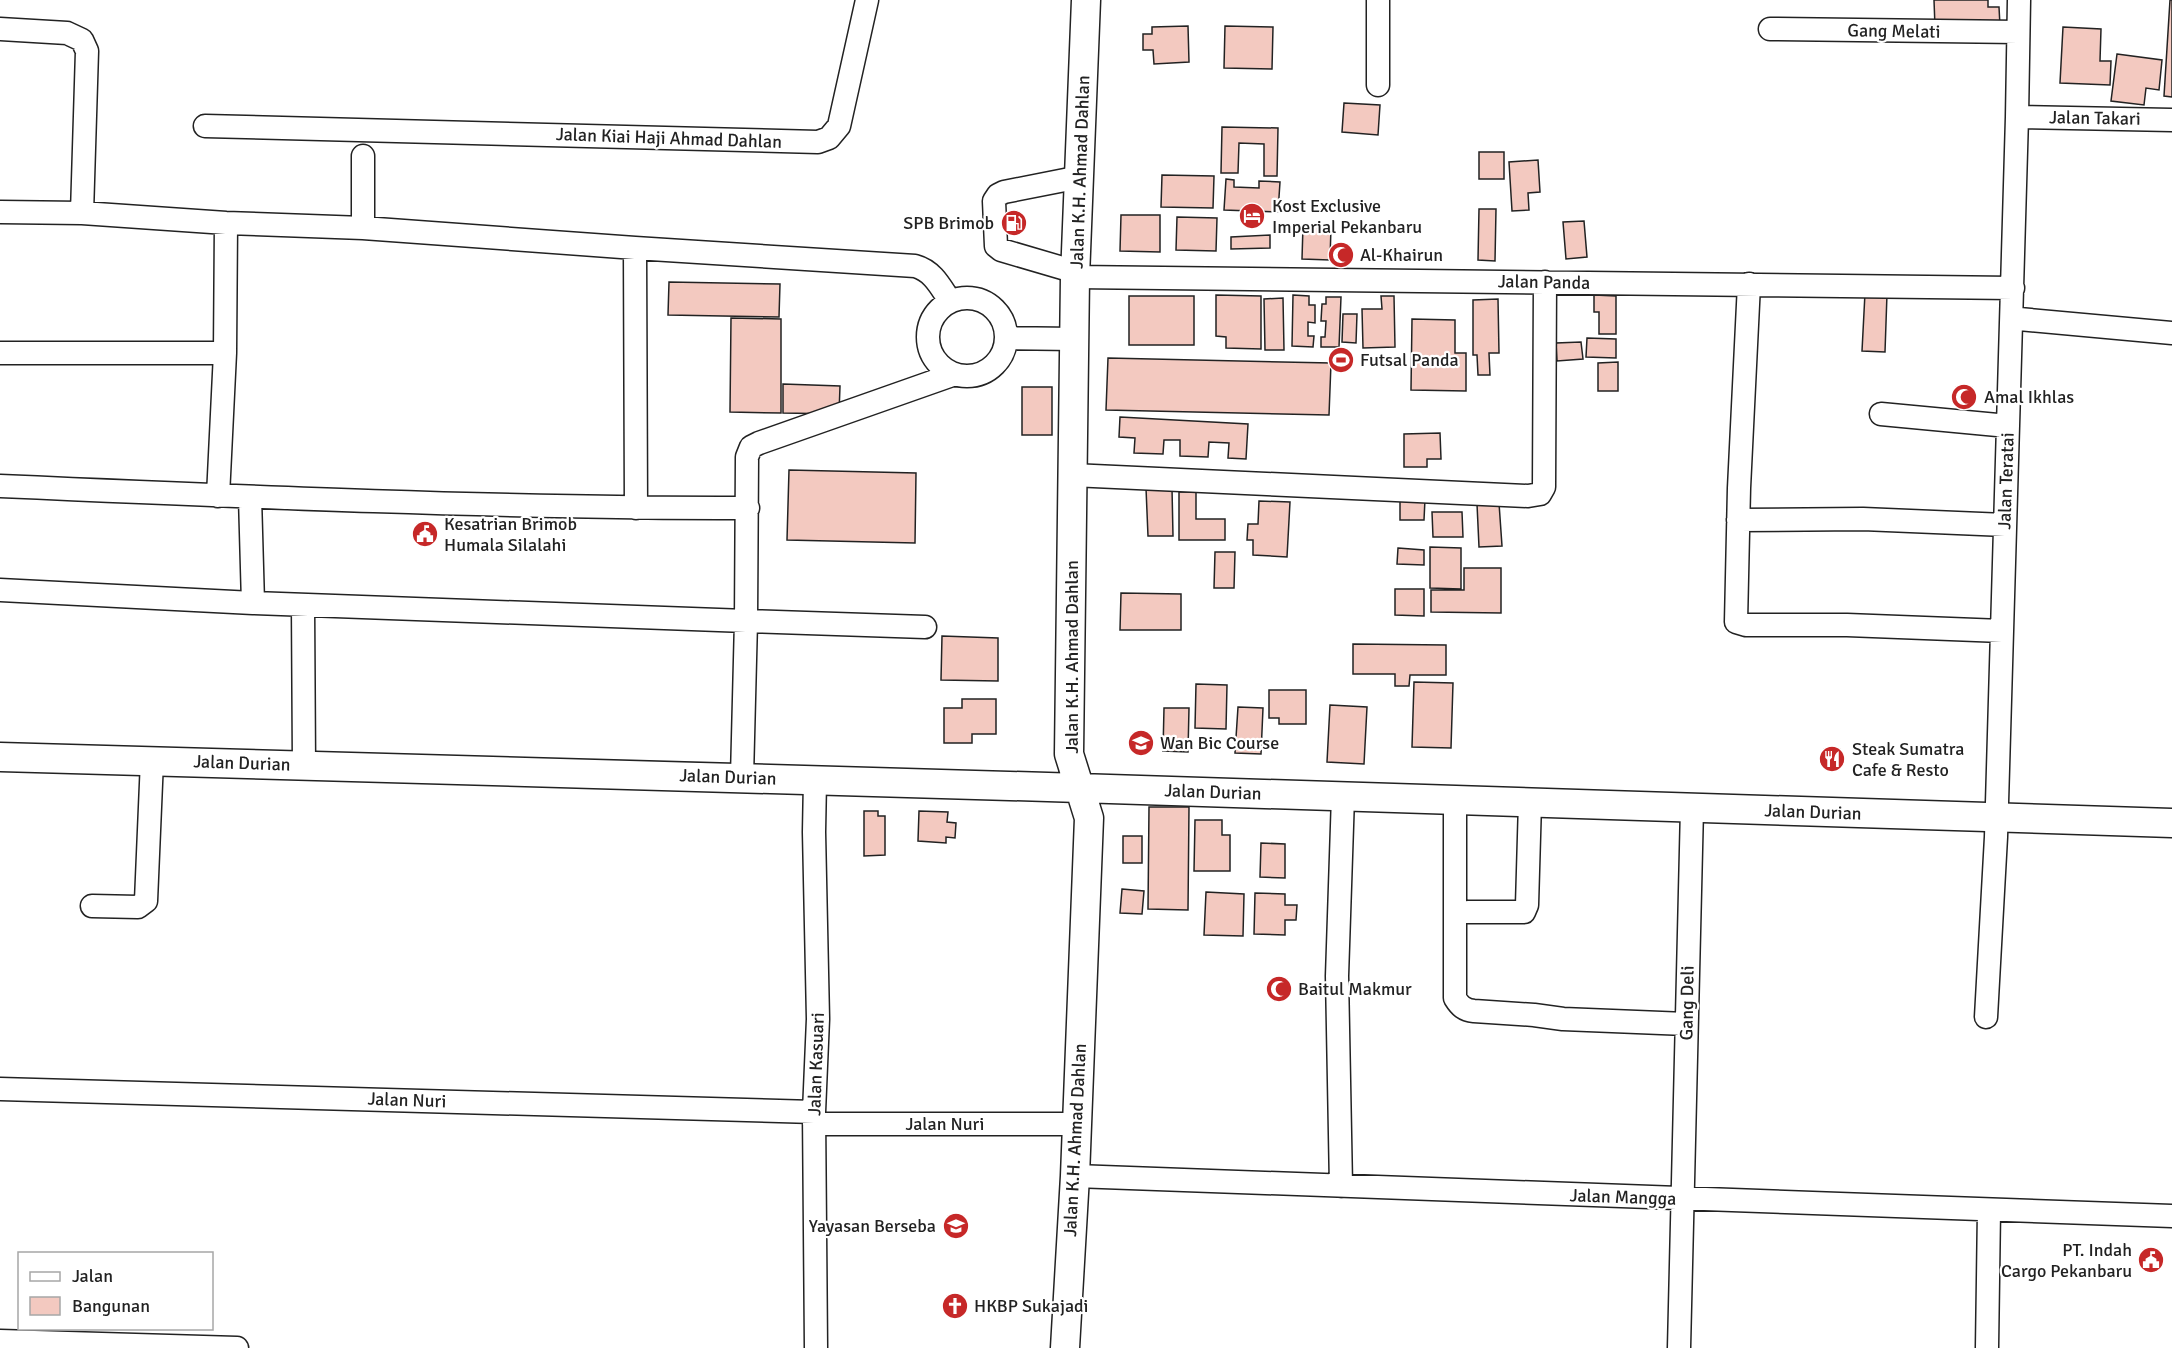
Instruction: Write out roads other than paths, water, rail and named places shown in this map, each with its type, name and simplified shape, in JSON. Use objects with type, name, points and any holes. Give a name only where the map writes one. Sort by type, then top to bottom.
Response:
[{"type":"main road","name":"Jalan K.H. Ahmad Dahlan","points":[[1065,1348],[1075,1176],[1089,818],[1069,754],[1076,274],[1086,0]]},
{"type":"main road","name":"Jalan Durian","points":[[0,757],[742,777],[2172,824]]},
{"type":"street","name":"Jalan Kiai Haji Ahmad Dahlan","points":[[205,126],[818,142],[829,138],[839,126],[867,0]]},
{"type":"street","points":[[1378,0],[1378,85]]},
{"type":"street","name":"Jalan Teratai","points":[[1986,1017],[1996,818],[2013,288],[2019,0]]},
{"type":"street","points":[[0,29],[67,33],[82,40],[87,51],[82,213]]},
{"type":"street","name":"Gang Melati","points":[[1770,29],[2018,32]]},
{"type":"street","name":"Jalan Takari","points":[[2017,117],[2172,120]]},
{"type":"street","points":[[363,156],[363,228]]},
{"type":"street","name":"Jalan Panda","points":[[1080,177],[998,195],[994,201],[996,246],[1001,250],[1076,274],[2013,288]]},
{"type":"street","points":[[0,212],[82,213],[226,223],[363,228],[915,266],[924,268],[933,275],[950,302]]},
{"type":"street","points":[[218,496],[225,353],[226,223]]},
{"type":"street","points":[[635,248],[636,508]]},
{"type":"street","points":[[1072,475],[1528,496],[1540,494],[1544,487],[1545,282]]},
{"type":"street","points":[[1749,284],[1738,520],[1736,622],[1740,624],[1847,625],[2002,631]]},
{"type":"street","points":[[969,298],[988,304],[998,314],[1004,325],[1006,338],[1001,356],[989,369],[972,376],[955,374],[934,359],[930,352],[927,335],[932,319],[950,302],[969,298]]},
{"type":"street","points":[[2012,316],[2019,319],[2172,333]]},
{"type":"street","points":[[1006,338],[1075,339]]},
{"type":"street","points":[[0,353],[225,353]]},
{"type":"street","points":[[742,777],[747,457],[752,447],[955,374]]},
{"type":"street","points":[[1881,414],[2008,426]]},
{"type":"street","points":[[0,486],[250,497],[636,508],[748,508]]},
{"type":"street","points":[[250,497],[253,603]]},
{"type":"street","points":[[1738,520],[1863,519],[2005,525]]},
{"type":"street","points":[[0,590],[253,603],[925,627]]},
{"type":"street","points":[[303,605],[304,765]]},
{"type":"street","points":[[92,906],[138,907],[146,901],[152,760]]},
{"type":"street","name":"Jalan Kasuari","points":[[815,780],[818,1019],[814,1118],[816,1348]]},
{"type":"street","points":[[1341,1186],[1337,976],[1343,796]]},
{"type":"street","points":[[1455,800],[1455,998],[1458,1004],[1465,1010],[1563,1019],[1686,1024]]},
{"type":"street","points":[[1468,912],[1524,912],[1527,905],[1530,802]]},
{"type":"street","name":"Gang Deli","points":[[1679,1348],[1692,808]]},
{"type":"street","name":"Jalan Nuri","points":[[0,1089],[814,1118],[1077,1124]]},
{"type":"street","name":"Jalan Mangga","points":[[1075,1176],[2172,1216]]},
{"type":"street","points":[[1987,1348],[1989,1210]]},
{"type":"street","points":[[0,1341],[237,1348]]},
{"type":"place","name":"Kost Exclusive Imperial Pekanbaru","points":[[1252,216]]},
{"type":"place","name":"SPB Brimob","points":[[1014,223]]},
{"type":"place","name":"Al-Khairun","points":[[1341,255]]},
{"type":"place","name":"Futsal Panda","points":[[1341,360]]},
{"type":"place","name":"Amal Ikhlas","points":[[1964,397]]},
{"type":"place","name":"Kesatrian Brimob Humala Silalahi","points":[[425,534]]},
{"type":"place","name":"Wan Bic Course","points":[[1141,743]]},
{"type":"place","name":"Steak Sumatra Cafe & Resto","points":[[1832,759]]},
{"type":"place","name":"Baitul Makmur","points":[[1279,989]]},
{"type":"place","name":"Yayasan Berseba","points":[[956,1226]]},
{"type":"place","name":"PT. Indah Cargo Pekanbaru","points":[[2151,1260]]},
{"type":"place","name":"HKBP Sukajadi","points":[[955,1306]]}]
